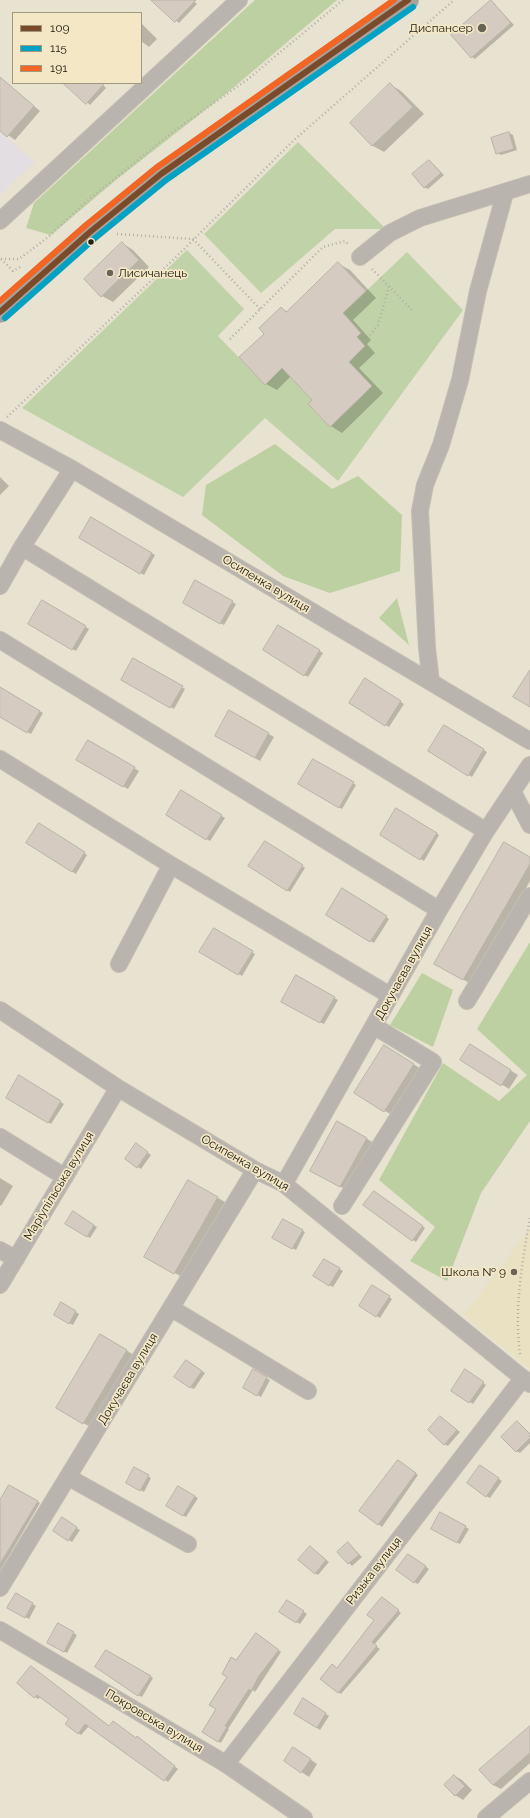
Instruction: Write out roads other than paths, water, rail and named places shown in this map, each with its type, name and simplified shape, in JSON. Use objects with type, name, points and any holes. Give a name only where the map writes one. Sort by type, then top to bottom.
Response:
[{"type":"main road","points":[[3,302],[161,174],[408,0]]},
{"type":"street","points":[[0,221],[239,0]]},
{"type":"street","points":[[360,257],[390,233],[420,218],[505,193],[530,184]]},
{"type":"street","points":[[431,682],[427,648],[420,511],[425,485],[440,445],[460,380],[478,291],[505,193]]},
{"type":"street","name":"Осипенка вулиця","points":[[3,424],[72,469],[530,741]]},
{"type":"street","points":[[0,586],[72,469]]},
{"type":"street","points":[[22,548],[486,830]]},
{"type":"street","points":[[0,640],[439,910]]},
{"type":"street","points":[[0,759],[170,865],[392,996]]},
{"type":"street","name":"Докучаєва вулиця","points":[[284,1184],[486,830],[530,766]]},
{"type":"street","points":[[513,792],[530,825]]},
{"type":"street","points":[[119,964],[170,865]]},
{"type":"street","points":[[467,1001],[530,896]]},
{"type":"street","name":"Осипенка вулиця","points":[[0,1010],[118,1088],[255,1170],[284,1184],[527,1381]]},
{"type":"street","points":[[342,1206],[433,1062],[374,1026]]},
{"type":"street","name":"Маріупільська вулиця","points":[[0,1284],[118,1088]]},
{"type":"street","points":[[0,1137],[65,1177]]},
{"type":"street","name":"Докучаєва вулиця","points":[[0,1588],[255,1170]]},
{"type":"street","points":[[0,1250],[16,1259]]},
{"type":"street","points":[[171,1308],[308,1391]]},
{"type":"street","name":"Ризька вулиця","points":[[226,1764],[527,1381]]},
{"type":"street","points":[[68,1477],[188,1544]]},
{"type":"street","name":"Покровська вулиця","points":[[0,1630],[226,1764],[304,1818]]},
{"type":"street","points":[[486,1818],[530,1781]]},
{"type":"place","name":"Диспансер","points":[[482,28]]},
{"type":"place","name":"Лисичанець","points":[[110,273]]},
{"type":"place","name":"Школа № 9","points":[[514,1272]]}]
